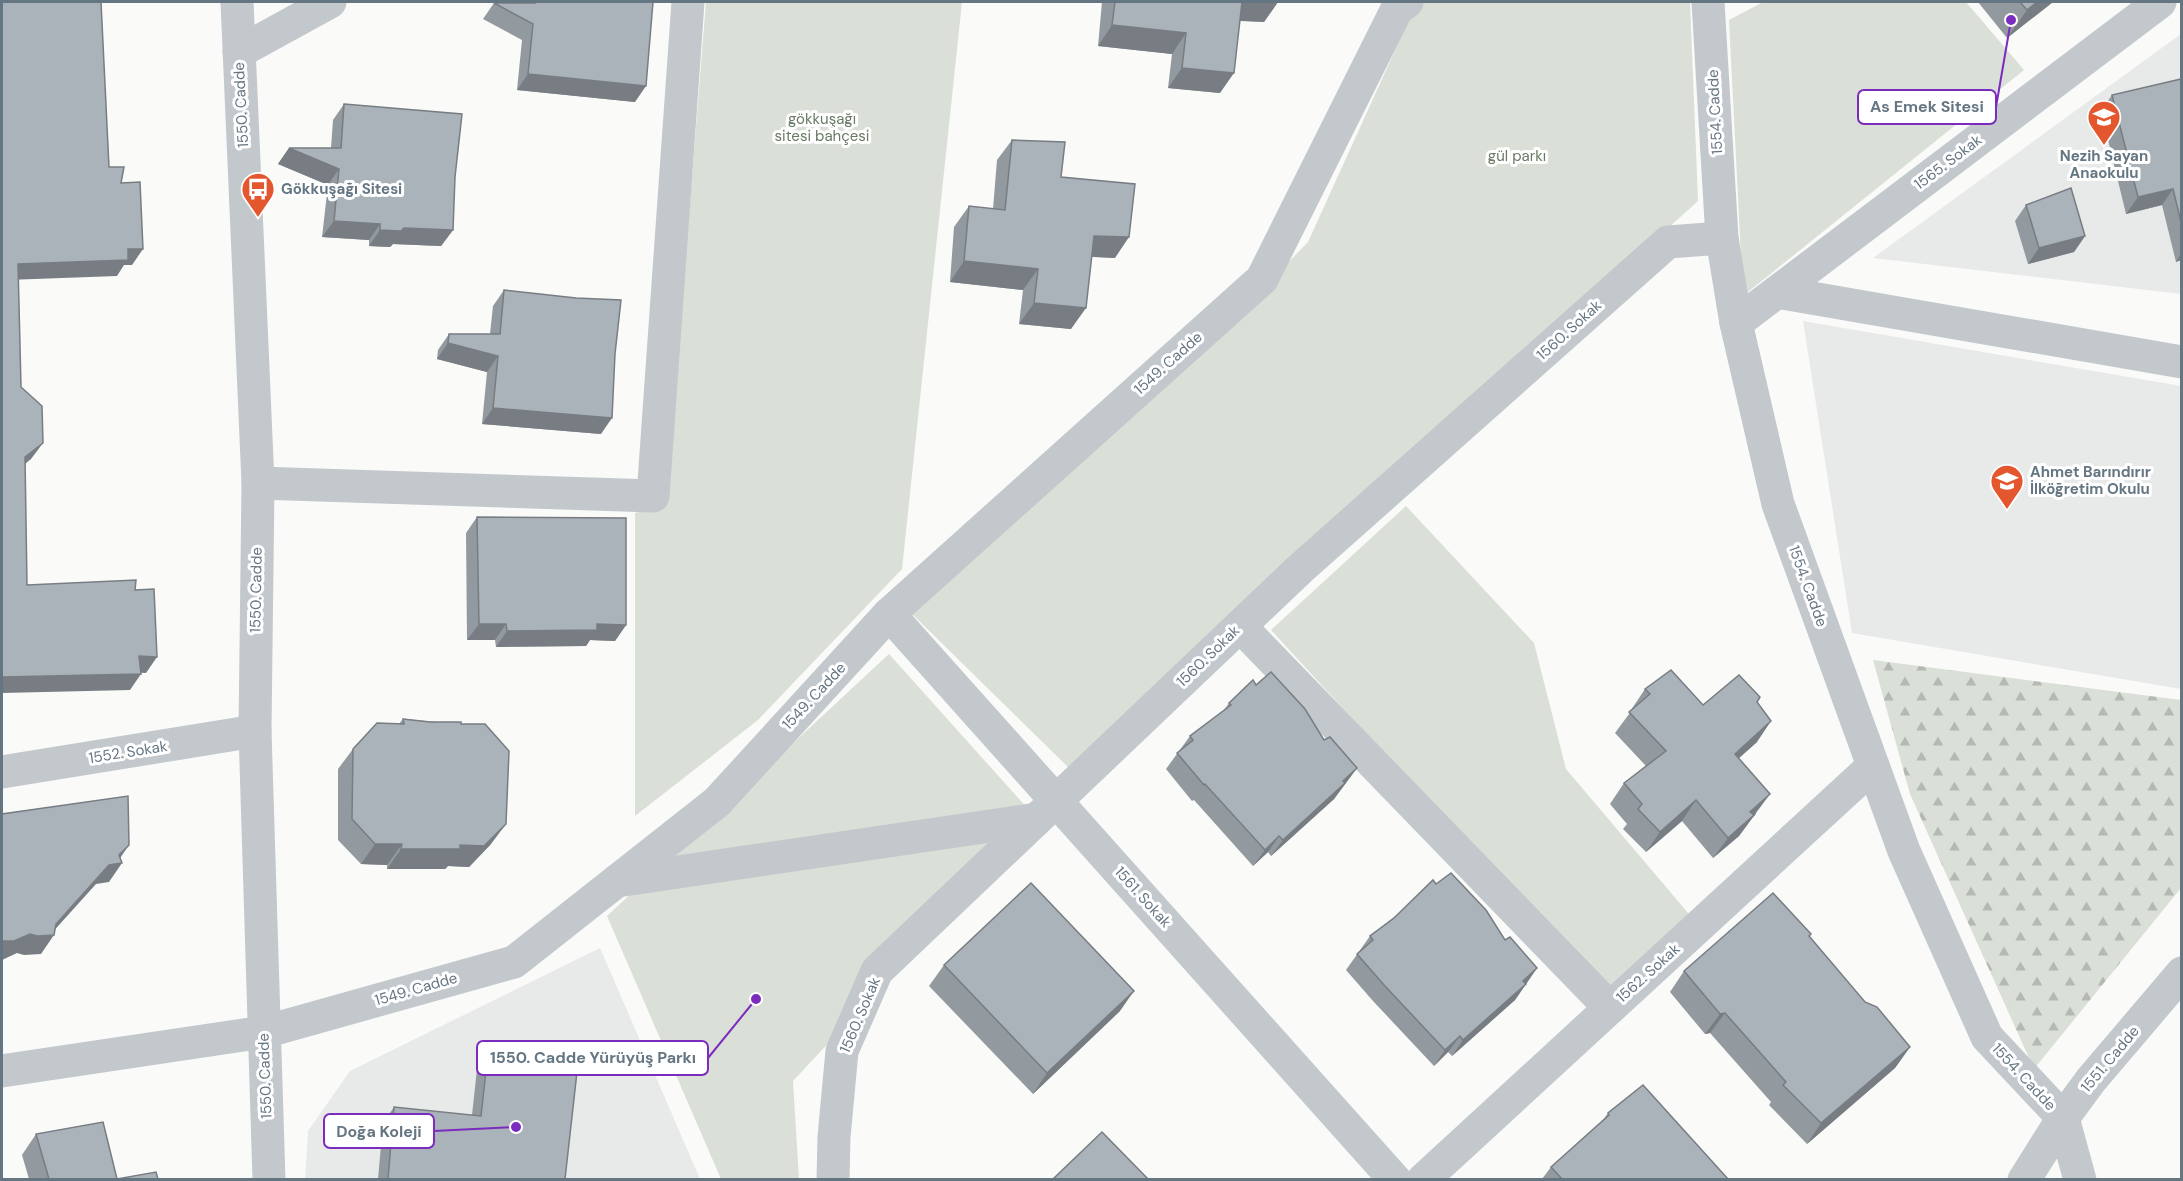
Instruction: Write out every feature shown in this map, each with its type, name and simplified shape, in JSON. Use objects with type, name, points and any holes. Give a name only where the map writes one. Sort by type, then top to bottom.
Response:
[{"type":"street","name":"1550. Cadde","points":[[237,2],[258,483],[255,731],[269,1179]]},
{"type":"street","points":[[239,52],[330,2]]},
{"type":"street","points":[[258,483],[653,496],[688,2]]},
{"type":"street","name":"1554. Cadde","points":[[1708,2],[1722,238],[1736,323],[1778,504],[1904,851],[1987,1037],[2063,1118]]},
{"type":"street","name":"1565. Sokak","points":[[1736,323],[2160,2]]},
{"type":"street","name":"1549. Cadde","points":[[2,1071],[264,1032],[514,962],[717,802],[889,614],[1262,279],[1399,4]]},
{"type":"street","name":"1560. Sokak","points":[[833,1179],[834,1137],[842,1051],[877,971],[1300,569],[1668,242],[1722,238]]},
{"type":"street","points":[[1777,292],[2181,362]]},
{"type":"street","name":"1561. Sokak","points":[[889,614],[1047,810],[1395,1179]]},
{"type":"street","points":[[1240,626],[1610,1008]]},
{"type":"street","name":"1552. Sokak","points":[[2,772],[255,731]]},
{"type":"street","name":"1562. Sokak","points":[[1423,1179],[1873,766]]},
{"type":"street","points":[[615,882],[1047,810]]},
{"type":"street","name":"1551. Cadde","points":[[2025,1179],[2063,1118],[2091,1080],[2181,973]]},
{"type":"street","points":[[2063,1118],[2080,1179]]},
{"type":"shaded area","name":"Nezih Sayan Anaokulu","points":[[2181,34],[2181,294],[1873,258]]},
{"type":"shaded area","name":"Ahmet Barındırır İlköğretim Okulu","points":[[1803,321],[2181,386],[2181,689],[1852,633]]},
{"type":"shaded area","points":[[600,948],[700,1179],[305,1180],[308,1131],[350,1071]]},
{"type":"green space","name":"gökkuşağı sitesi bahçesi","points":[[706,2],[962,2],[902,569],[758,720],[635,816],[635,513],[666,503]]},
{"type":"green space","name":"gül parkı","points":[[1417,2],[1690,2],[1698,201],[1070,769],[912,614],[1191,363],[1308,242]]},
{"type":"green space","points":[[1763,2],[1966,2],[2024,70],[1743,296],[1729,20]]},
{"type":"green space","points":[[1406,506],[1534,643],[1566,769],[1699,926],[1614,1004],[1271,630]]},
{"type":"green space","points":[[889,654],[1037,819],[793,1081],[799,1179],[721,1179],[607,916]]},
{"type":"green space","points":[[1873,660],[2181,700],[2181,888],[2034,1069],[1910,794]]},
{"type":"building","points":[[2,2],[101,2],[109,167],[124,167],[121,183],[140,182],[143,249],[128,249],[128,260],[18,264],[21,387],[42,406],[43,443],[25,457],[27,585],[136,580],[135,590],[154,589],[157,657],[139,656],[141,674],[2,677]]},
{"type":"building","points":[[653,2],[646,86],[528,74],[533,24],[494,3]]},
{"type":"building","points":[[1115,2],[1242,2],[1234,73],[1182,68],[1186,33],[1112,25]]},
{"type":"building","points":[[2020,2],[2037,2],[2027,10]]},
{"type":"building","points":[[2181,79],[2181,222],[2173,189],[2138,197],[2112,95]]},
{"type":"building","points":[[344,104],[462,114],[455,177],[453,230],[404,228],[401,231],[380,230],[380,224],[334,221],[339,169],[289,148],[341,148]]},
{"type":"building","points":[[1012,140],[1065,142],[1061,177],[1135,184],[1129,237],[1094,236],[1086,308],[1034,303],[1038,269],[964,261],[969,206],[1005,210]]},
{"type":"building","points":[[2071,188],[2085,236],[2039,248],[2026,205]]},
{"type":"building","points":[[504,290],[576,298],[621,300],[615,354],[612,418],[493,408],[498,356],[448,343],[449,334],[500,334]]},
{"type":"building","points":[[477,517],[626,518],[626,625],[597,624],[597,630],[507,631],[506,624],[479,624]]},
{"type":"building","points":[[1671,670],[1703,705],[1739,675],[1760,697],[1757,702],[1771,721],[1735,754],[1770,794],[1750,812],[1754,815],[1728,838],[1696,800],[1660,832],[1638,809],[1642,804],[1624,783],[1666,751],[1629,712],[1650,694],[1645,689]]},
{"type":"building","points":[[1271,672],[1305,709],[1324,740],[1330,737],[1357,768],[1343,781],[1345,783],[1283,840],[1279,836],[1265,850],[1177,753],[1193,740],[1190,736],[1231,705],[1229,703],[1253,680],[1256,685]]},
{"type":"building","points":[[403,719],[485,724],[509,751],[506,824],[484,846],[460,845],[460,849],[401,849],[402,844],[375,844],[352,819],[353,749],[377,723],[404,724]]},
{"type":"building","points":[[128,796],[129,845],[119,855],[122,863],[109,865],[56,924],[54,935],[30,934],[14,941],[2,941],[2,814]]},
{"type":"building","points":[[1451,873],[1486,910],[1505,940],[1510,937],[1537,968],[1523,981],[1526,984],[1463,1040],[1460,1036],[1445,1050],[1357,954],[1373,940],[1370,936],[1394,918],[1433,880],[1436,884]]},
{"type":"building","points":[[1031,883],[1134,991],[1047,1073],[944,965]]},
{"type":"building","points":[[1773,893],[1811,934],[1809,936],[1865,1002],[1877,1007],[1910,1047],[1821,1123],[1783,1085],[1786,1082],[1725,1013],[1720,1014],[1684,971]]},
{"type":"building","points":[[488,1053],[578,1063],[565,1179],[388,1179],[394,1107],[481,1116]]},
{"type":"building","points":[[1643,1085],[1728,1179],[1562,1179],[1551,1167],[1609,1115],[1608,1113]]},
{"type":"building","points":[[103,1122],[117,1179],[49,1179],[36,1134]]},
{"type":"building","points":[[1102,1132],[1148,1179],[1053,1179]]},
{"type":"building","points":[[156,1172],[158,1179],[117,1179]]},
{"type":"place","name":"As Emek Sitesi","points":[[2011,20]]},
{"type":"place","name":"Nezih Sayan Anaokulu","points":[[2104,146]]},
{"type":"place","name":"Gökkuşağı Sitesi","points":[[258,218]]},
{"type":"place","name":"Ahmet Barındırır İlköğretim Okulu","points":[[2007,510]]},
{"type":"place","name":"1550. Cadde Yürüyüş Parkı","points":[[756,999]]},
{"type":"place","name":"Doğa Koleji","points":[[516,1127]]}]
